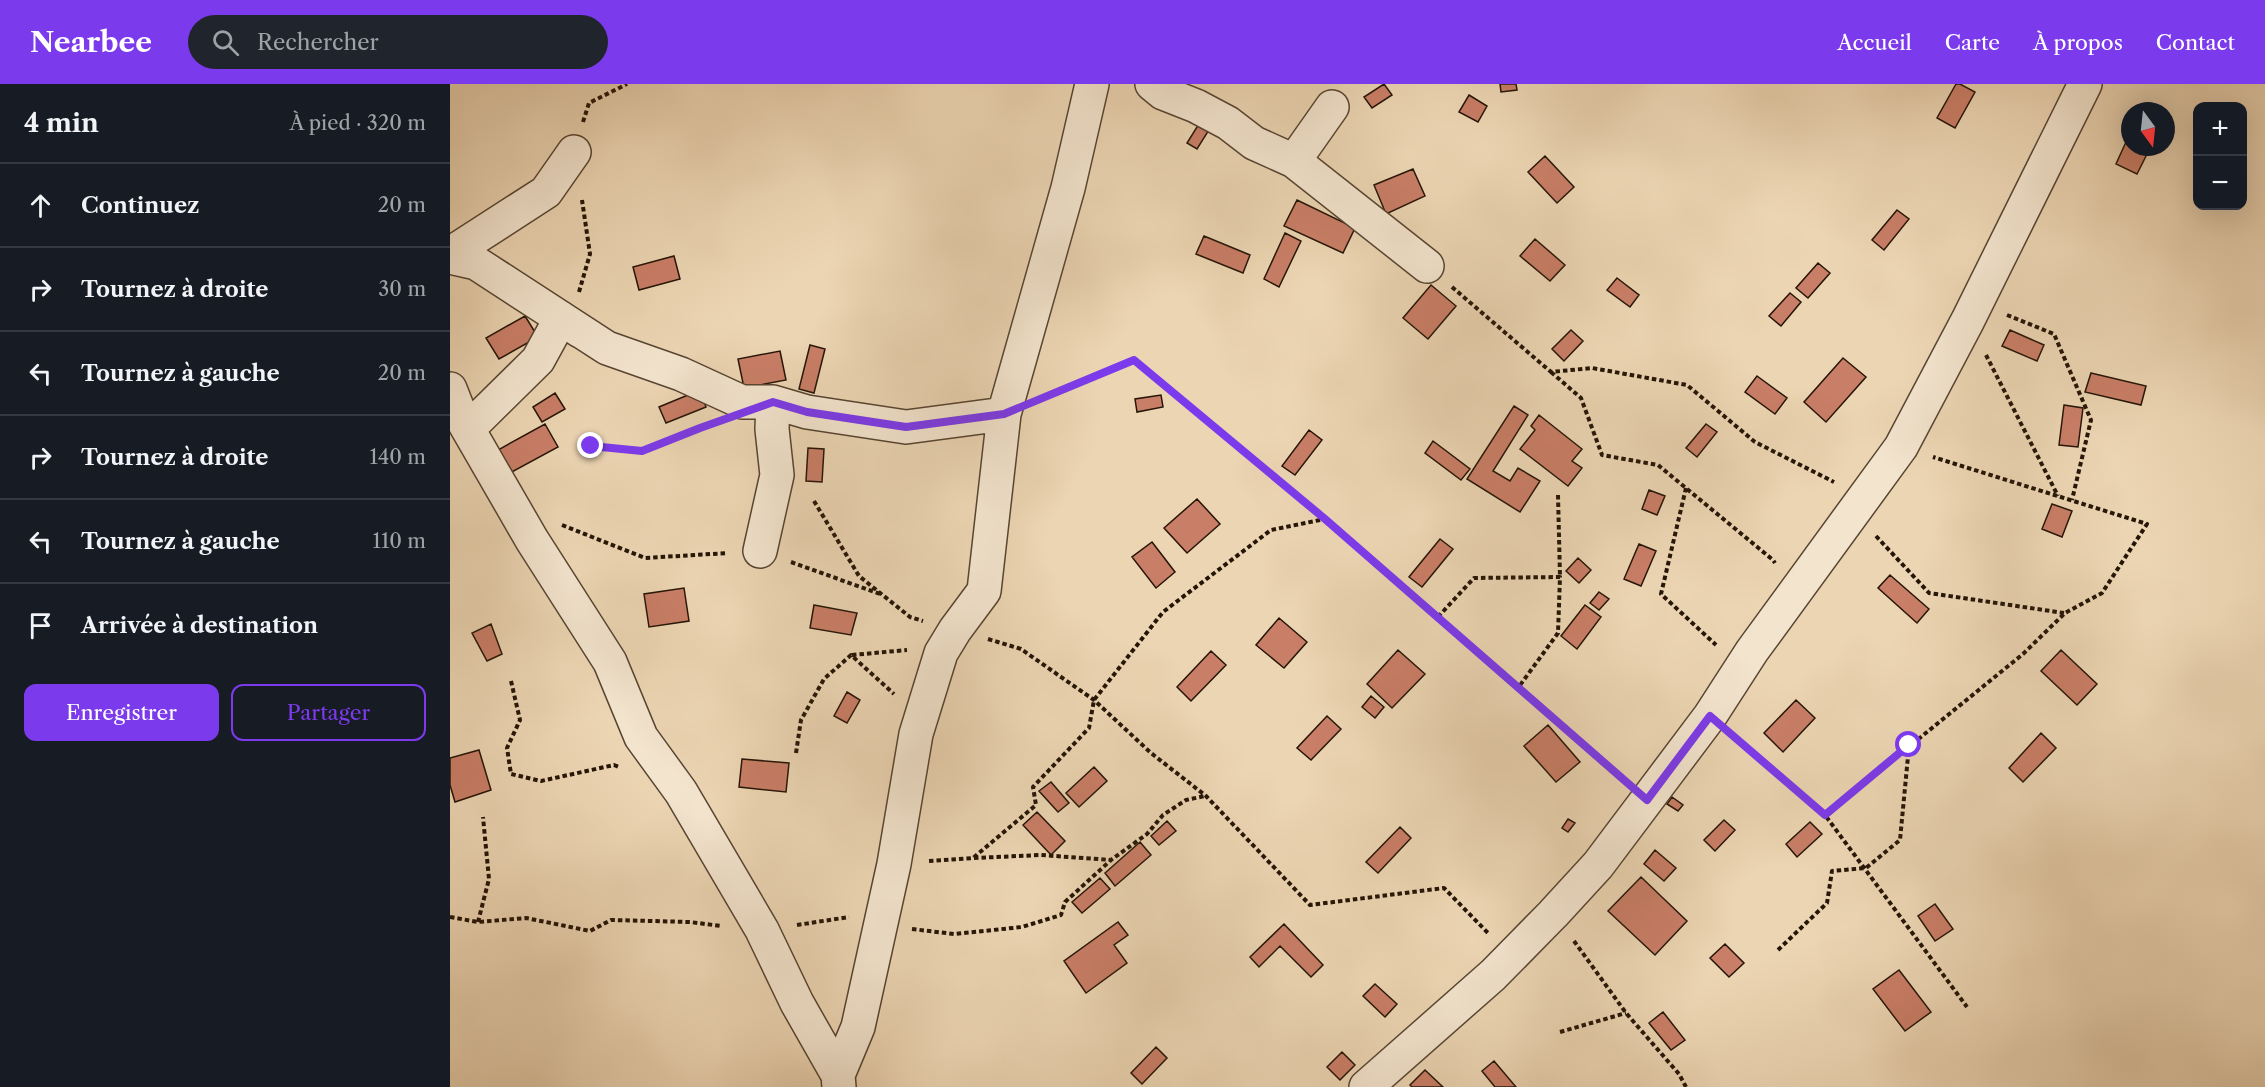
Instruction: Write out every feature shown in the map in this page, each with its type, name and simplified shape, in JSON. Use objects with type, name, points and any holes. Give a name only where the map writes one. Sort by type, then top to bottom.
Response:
[{"type":"street","points":[[838,1081],[858,1027],[894,864],[916,734],[948,642],[984,591],[1004,414],[1068,188],[1092,84]]},
{"type":"street","points":[[1152,84],[1163,93],[1196,106],[1228,123],[1254,143],[1294,161],[1427,266]]},
{"type":"street","points":[[1366,1087],[1493,975],[1553,914],[1598,865],[1710,716],[1741,668],[1901,447],[2085,84]]},
{"type":"street","points":[[1294,161],[1332,107]]},
{"type":"street","points":[[450,255],[546,192],[574,152]]},
{"type":"street","points":[[450,255],[476,263],[607,348],[681,374],[742,402],[773,402],[807,412],[906,427],[1004,414]]},
{"type":"street","points":[[468,429],[538,360],[561,318],[607,348]]},
{"type":"street","points":[[450,388],[461,417],[512,506],[610,662],[641,737],[681,792],[762,930],[797,1004],[838,1081]]},
{"type":"street","points":[[760,550],[777,475],[772,429],[773,402]]},
{"type":"path","points":[[584,302],[579,292],[590,254],[574,152],[589,103],[627,84]]},
{"type":"path","points":[[1427,266],[1581,398],[1602,455],[1658,465],[1773,560],[1788,602]]},
{"type":"path","points":[[1969,316],[2058,496]]},
{"type":"path","points":[[1969,316],[2054,334],[2091,420],[2072,501]]},
{"type":"path","points":[[1004,414],[1134,360],[1325,519],[1647,800]]},
{"type":"path","points":[[1551,372],[1592,369],[1687,385],[1755,442],[1859,504],[1929,593],[2065,613]]},
{"type":"path","points":[[591,446],[642,451],[721,420]]},
{"type":"path","points":[[1825,815],[2023,654],[2065,613],[2102,593],[2147,524],[1901,447]]},
{"type":"path","points":[[1686,488],[1661,594],[1741,668]]},
{"type":"path","points":[[1518,688],[1558,633],[1560,577],[1558,495]]},
{"type":"path","points":[[814,501],[859,576],[910,617],[948,642]]},
{"type":"path","points":[[512,506],[645,558],[760,550],[883,595]]},
{"type":"path","points":[[973,858],[1036,805],[1033,787],[1089,728],[1094,700],[1163,612],[1271,530],[1325,519]]},
{"type":"path","points":[[1438,617],[1474,578],[1560,577]]},
{"type":"path","points":[[796,753],[801,720],[824,679],[851,655],[911,649],[923,643],[997,640],[1021,649],[1094,700],[1151,753],[1206,796],[1310,905],[1444,888],[1491,936],[1493,975]]},
{"type":"path","points":[[851,655],[899,699],[916,734]]},
{"type":"path","points":[[511,681],[520,720],[507,747],[511,774],[541,781],[614,765],[624,768]]},
{"type":"path","points":[[1710,716],[1825,815],[1967,1007]]},
{"type":"path","points":[[1778,950],[1827,903],[1832,871],[1866,868],[1900,840],[1909,745]]},
{"type":"path","points":[[450,917],[478,922],[526,918],[590,931],[611,920],[690,922],[762,930],[851,917],[880,925],[954,934],[1022,927],[1061,915],[1065,902],[1111,860],[1147,834],[1163,816],[1186,800],[1206,796]]},
{"type":"path","points":[[478,922],[489,879],[483,817]]},
{"type":"path","points":[[894,864],[1041,855],[1111,860]]},
{"type":"path","points":[[1553,914],[1626,1013],[1679,1074],[1686,1087]]},
{"type":"path","points":[[1560,1032],[1626,1013]]},
{"type":"building","points":[[1384,84],[1392,95],[1372,108],[1364,97]]},
{"type":"building","points":[[1500,84],[1516,84],[1517,90],[1501,92]]},
{"type":"building","points":[[1956,84],[1975,92],[1955,128],[1937,118]]},
{"type":"building","points":[[1469,95],[1487,106],[1478,122],[1459,112]]},
{"type":"building","points":[[1202,119],[1212,125],[1197,149],[1187,143]]},
{"type":"building","points":[[2121,153],[2121,156],[2146,156],[2137,174],[2116,164]]},
{"type":"building","points":[[1545,156],[1574,187],[1557,203],[1528,172]]},
{"type":"building","points":[[1413,169],[1425,196],[1386,214],[1374,185]]},
{"type":"building","points":[[1297,200],[1355,228],[1343,253],[1284,226]]},
{"type":"building","points":[[1897,210],[1909,219],[1884,250],[1872,240]]},
{"type":"building","points":[[1285,233],[1301,241],[1279,287],[1264,279]]},
{"type":"building","points":[[1204,236],[1250,255],[1243,273],[1196,254]]},
{"type":"building","points":[[1535,239],[1565,265],[1550,281],[1520,256]]},
{"type":"building","points":[[674,256],[680,279],[639,290],[633,267]]},
{"type":"building","points":[[1818,263],[1830,273],[1808,298],[1796,288]]},
{"type":"building","points":[[1617,278],[1639,295],[1630,307],[1607,290]]},
{"type":"building","points":[[1431,285],[1456,306],[1428,339],[1403,318]]},
{"type":"building","points":[[1790,293],[1801,302],[1781,326],[1769,316]]},
{"type":"building","points":[[525,316],[538,337],[499,359],[486,338]]},
{"type":"building","points":[[1571,330],[1583,341],[1564,361],[1552,349]]},
{"type":"building","points":[[2010,330],[2044,345],[2037,361],[2002,346]]},
{"type":"building","points":[[810,345],[825,349],[814,393],[799,389]]},
{"type":"building","points":[[780,351],[786,380],[744,388],[738,359]]},
{"type":"building","points":[[1843,358],[1866,377],[1826,422],[1804,402]]},
{"type":"building","points":[[2091,373],[2146,386],[2141,405],[2085,392]]},
{"type":"building","points":[[1757,376],[1787,398],[1775,414],[1745,392]]},
{"type":"building","points":[[700,390],[706,407],[666,423],[659,407]]},
{"type":"building","points":[[555,393],[565,409],[542,422],[533,407]]},
{"type":"building","points":[[1161,395],[1163,407],[1137,412],[1135,399]]},
{"type":"building","points":[[2064,405],[2083,408],[2078,447],[2059,445]]},
{"type":"building","points":[[1514,406],[1528,415],[1493,471],[1510,481],[1518,468],[1540,481],[1520,512],[1467,479]]},
{"type":"building","points":[[1539,415],[1582,449],[1572,461],[1582,468],[1568,486],[1520,449],[1535,430],[1531,426]]},
{"type":"building","points":[[545,424],[558,447],[510,473],[498,450]]},
{"type":"building","points":[[1706,424],[1717,432],[1697,457],[1686,448]]},
{"type":"building","points":[[1309,430],[1322,440],[1295,475],[1282,466]]},
{"type":"building","points":[[1433,441],[1470,469],[1461,480],[1425,453]]},
{"type":"building","points":[[808,448],[824,449],[822,482],[806,481]]},
{"type":"building","points":[[1649,490],[1665,496],[1657,515],[1642,509]]},
{"type":"building","points":[[1197,499],[1220,524],[1187,553],[1164,528]]},
{"type":"building","points":[[2052,504],[2072,511],[2062,537],[2042,529]]},
{"type":"building","points":[[1440,539],[1453,549],[1422,587],[1409,577]]},
{"type":"building","points":[[1152,542],[1175,572],[1156,588],[1132,557]]},
{"type":"building","points":[[1639,544],[1656,551],[1641,586],[1624,579]]},
{"type":"building","points":[[1578,558],[1591,570],[1579,583],[1566,571]]},
{"type":"building","points":[[1890,575],[1929,609],[1917,623],[1878,588]]},
{"type":"building","points":[[684,588],[689,621],[649,627],[644,594]]},
{"type":"building","points":[[1599,592],[1609,599],[1599,610],[1590,603]]},
{"type":"building","points":[[814,605],[857,613],[851,635],[810,628]]},
{"type":"building","points":[[1585,605],[1601,617],[1577,649],[1561,636]]},
{"type":"building","points":[[1279,618],[1307,642],[1284,668],[1256,645]]},
{"type":"building","points":[[491,624],[502,654],[487,661],[472,633]]},
{"type":"building","points":[[1398,650],[1425,674],[1392,708],[1367,684]]},
{"type":"building","points":[[2061,650],[2097,684],[2077,705],[2041,671]]},
{"type":"building","points":[[1211,651],[1226,665],[1191,701],[1177,687]]},
{"type":"building","points":[[847,692],[860,700],[847,723],[834,716]]},
{"type":"building","points":[[1371,696],[1384,707],[1375,718],[1362,707]]},
{"type":"building","points":[[1796,700],[1815,718],[1783,752],[1764,733]]},
{"type":"building","points":[[1327,716],[1341,729],[1311,760],[1297,748]]},
{"type":"building","points":[[1548,725],[1580,762],[1556,782],[1524,746]]},
{"type":"building","points":[[2041,733],[2056,748],[2023,782],[2009,768]]},
{"type":"building","points":[[479,750],[491,790],[455,802],[450,785],[450,758]]},
{"type":"building","points":[[742,759],[789,763],[786,792],[739,787]]},
{"type":"building","points":[[1094,767],[1107,781],[1079,807],[1066,793]]},
{"type":"building","points":[[1051,782],[1069,803],[1058,812],[1039,791]]},
{"type":"building","points":[[1672,797],[1683,805],[1678,811],[1667,804]]},
{"type":"building","points":[[1037,812],[1065,841],[1051,855],[1023,825]]},
{"type":"building","points":[[1568,819],[1575,823],[1568,832],[1562,828]]},
{"type":"building","points":[[1724,820],[1735,830],[1715,851],[1704,840]]},
{"type":"building","points":[[1167,821],[1176,831],[1159,845],[1151,836]]},
{"type":"building","points":[[1810,822],[1822,834],[1797,857],[1786,844]]},
{"type":"building","points":[[1400,827],[1411,838],[1378,873],[1366,862]]},
{"type":"building","points":[[1140,842],[1151,855],[1115,886],[1105,873]]},
{"type":"building","points":[[1655,850],[1676,868],[1664,881],[1644,864]]},
{"type":"building","points":[[1641,877],[1687,921],[1655,955],[1608,911]]},
{"type":"building","points":[[1100,878],[1110,889],[1082,913],[1072,902]]},
{"type":"building","points":[[1935,904],[1953,929],[1935,941],[1918,916]]},
{"type":"building","points":[[1118,922],[1128,935],[1114,945],[1127,963],[1086,993],[1064,961]]},
{"type":"building","points":[[1284,924],[1323,965],[1311,977],[1280,946],[1259,967],[1250,957]]},
{"type":"building","points":[[1725,944],[1744,963],[1729,977],[1710,958]]},
{"type":"building","points":[[1899,970],[1931,1012],[1905,1031],[1873,989]]},
{"type":"building","points":[[1375,984],[1397,1004],[1385,1017],[1363,996]]},
{"type":"building","points":[[1663,1012],[1685,1040],[1671,1050],[1649,1023]]},
{"type":"building","points":[[1156,1047],[1167,1058],[1142,1084],[1131,1073]]},
{"type":"building","points":[[1342,1052],[1355,1065],[1340,1080],[1327,1067]]},
{"type":"building","points":[[1494,1061],[1516,1087],[1495,1087],[1482,1071]]},
{"type":"building","points":[[1425,1070],[1443,1087],[1412,1087],[1410,1085]]},
{"type":"route","points":[[591,446],[642,451],[773,402],[807,412],[906,427],[1004,414],[1134,360],[1325,519],[1647,800],[1710,716],[1825,815],[1909,745]]}]
